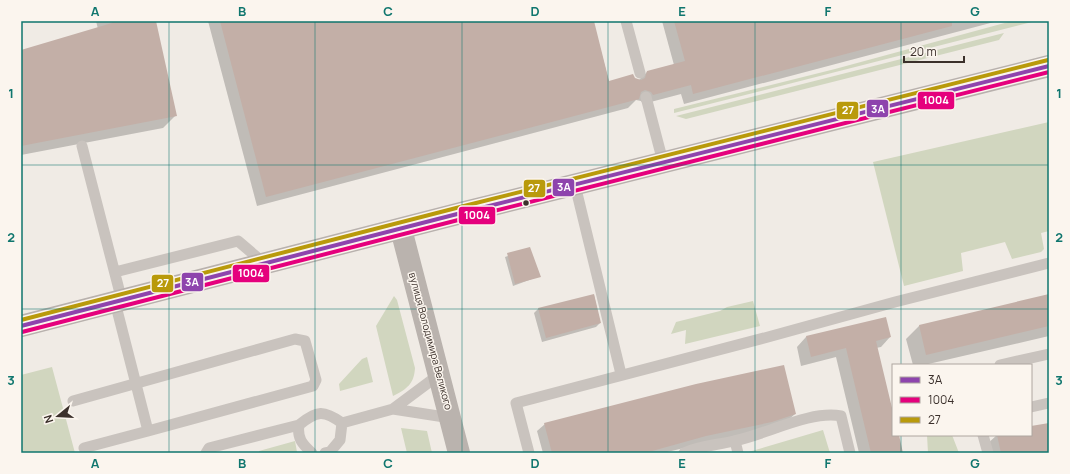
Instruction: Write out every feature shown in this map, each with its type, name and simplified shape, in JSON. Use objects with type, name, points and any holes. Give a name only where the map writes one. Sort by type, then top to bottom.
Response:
[{"type":"main road","points":[[21,326],[663,162],[1049,66]]},
{"type":"main road","name":"вулиця Володимира Великого","points":[[401,229],[440,374],[459,453]]},
{"type":"lane","points":[[626,21],[640,73]]},
{"type":"lane","points":[[646,97],[663,162]]},
{"type":"lane","points":[[82,146],[115,272],[119,302],[148,431]]},
{"type":"lane","points":[[575,185],[621,374]]},
{"type":"lane","points":[[115,272],[238,242],[265,264]]},
{"type":"lane","points":[[528,453],[516,403],[621,374],[1049,263]]},
{"type":"lane","points":[[73,401],[295,339],[305,341],[316,380],[313,386],[84,448]]},
{"type":"lane","points":[[1004,364],[1049,354]]},
{"type":"lane","points":[[342,423],[393,409],[440,374]]},
{"type":"lane","points":[[1032,407],[1049,403]]},
{"type":"lane","points":[[393,409],[451,418]]},
{"type":"lane","points":[[206,453],[209,448],[290,426],[300,425],[311,415],[329,414],[342,423]]},
{"type":"lane","points":[[684,453],[708,445],[735,441],[812,418],[831,414],[841,416],[850,453]]},
{"type":"lane","points":[[324,453],[330,452],[340,440],[342,423]]},
{"type":"lane","points":[[300,425],[298,436],[302,445],[312,453]]},
{"type":"lane","points":[[983,436],[988,453]]},
{"type":"lane","points":[[735,441],[738,453]]},
{"type":"green space","points":[[1012,21],[1036,21],[674,113],[674,109],[835,69]]},
{"type":"green space","points":[[1004,33],[999,40],[686,119],[676,116]]},
{"type":"green space","points":[[1049,122],[1049,231],[1041,233],[1044,249],[1041,252],[1012,259],[1005,242],[961,253],[963,271],[904,286],[873,162]]},
{"type":"green space","points":[[394,296],[397,300],[415,368],[413,378],[409,385],[393,396],[376,326]]},
{"type":"green space","points":[[753,301],[760,326],[685,344],[686,330],[671,334],[676,322]]},
{"type":"green space","points":[[367,357],[373,382],[340,391],[339,384],[362,359]]},
{"type":"green space","points":[[52,367],[75,453],[21,453],[21,375]]},
{"type":"green space","points":[[401,428],[427,431],[432,453],[407,453]]},
{"type":"green space","points":[[823,430],[830,453],[745,453]]},
{"type":"green space","points":[[927,436],[952,436],[959,453],[928,453]]},
{"type":"green space","points":[[295,441],[297,452],[259,453],[259,451]]},
{"type":"building","points":[[112,21],[156,21],[177,116],[21,146],[21,50],[112,23]]},
{"type":"building","points":[[220,21],[594,21],[609,81],[633,74],[635,78],[641,80],[645,78],[647,71],[685,61],[674,21],[952,21],[952,26],[693,94],[691,85],[653,95],[651,92],[645,90],[641,92],[639,99],[266,197]]},
{"type":"building","points":[[530,247],[541,277],[515,284],[507,253]]},
{"type":"building","points":[[594,294],[601,323],[546,338],[538,308]]},
{"type":"building","points":[[1049,294],[1049,326],[926,355],[919,325]]},
{"type":"building","points":[[886,317],[891,337],[876,341],[892,408],[892,436],[899,436],[903,453],[871,453],[846,348],[811,357],[806,336]]},
{"type":"building","points":[[784,365],[796,414],[772,422],[706,436],[645,453],[552,453],[544,423],[696,384]]},
{"type":"building","points":[[1049,423],[1049,453],[1001,453],[997,436],[1032,436],[1032,426]]},
{"type":"transit line","name":"27","points":[[21,320],[464,206],[1048,60]]},
{"type":"transit line","name":"3А","points":[[21,326],[465,212],[1049,66]]},
{"type":"transit line","name":"1004","points":[[22,332],[466,218],[1049,72]]}]
